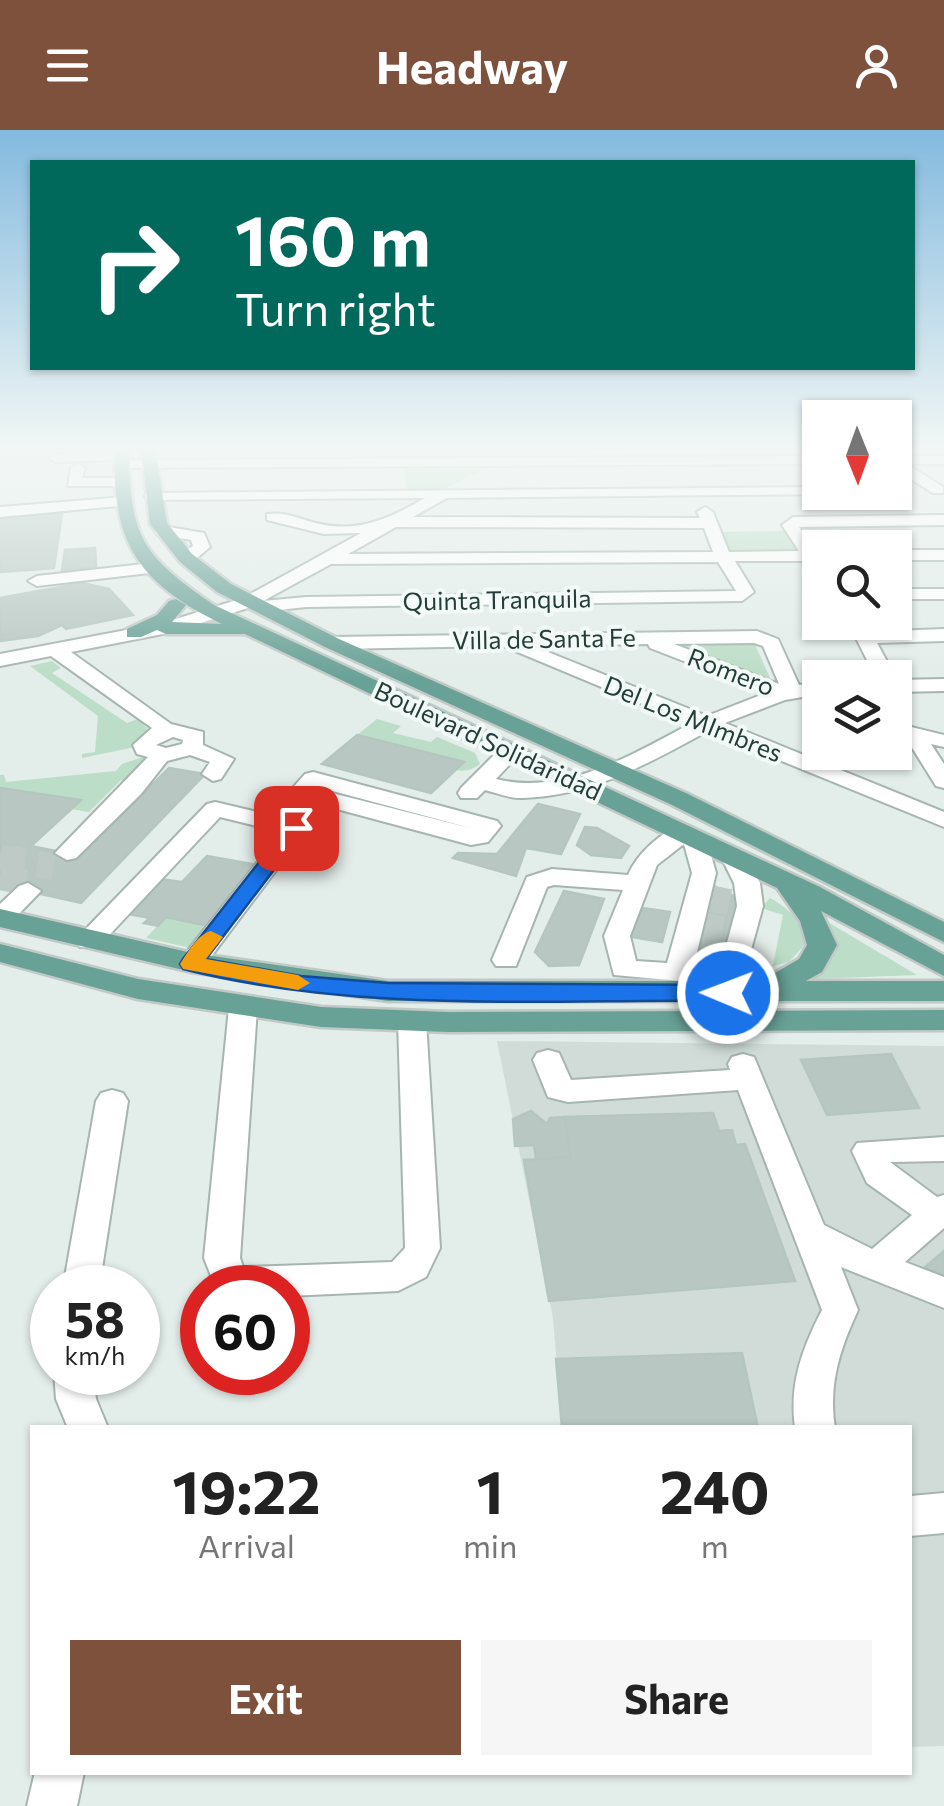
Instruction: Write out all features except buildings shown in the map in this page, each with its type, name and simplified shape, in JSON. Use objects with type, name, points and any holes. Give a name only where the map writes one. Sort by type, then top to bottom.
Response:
[{"type":"main road","name":"Boulevard Solidaridad","points":[[126,525],[152,568],[215,614],[786,881],[944,967]]},
{"type":"main road","name":"Boulevard Solidaridad","points":[[162,525],[202,575],[259,600],[332,643],[616,772],[944,932]]},
{"type":"main road","points":[[134,633],[174,610],[176,587]]},
{"type":"main road","points":[[166,628],[254,632]]},
{"type":"main road","points":[[762,994],[811,965],[822,945],[814,920],[786,881]]},
{"type":"main road","points":[[0,918],[191,964],[301,983],[388,991],[944,992]]},
{"type":"main road","points":[[0,953],[138,989],[242,1008],[412,1021],[944,1020]]},
{"type":"main road","points":[[896,1020],[944,1029]]},
{"type":"street","points":[[307,525],[383,525]]},
{"type":"street","points":[[0,660],[166,628],[259,600],[387,525]]},
{"type":"street","points":[[710,525],[723,556]]},
{"type":"street","points":[[345,548],[374,559]]},
{"type":"street","points":[[912,555],[944,554]]},
{"type":"street","points":[[325,559],[723,556],[802,559]]},
{"type":"street","name":"Quinta Tranquila","points":[[259,600],[735,598],[746,592],[723,556]]},
{"type":"street","points":[[36,581],[152,568]]},
{"type":"street","points":[[912,594],[944,594]]},
{"type":"street","points":[[876,660],[865,641],[871,636],[944,635]]},
{"type":"street","name":"Villa de Santa Fe","points":[[332,643],[757,637],[771,643],[788,692]]},
{"type":"street","name":"Del Los MImbres","points":[[498,638],[944,820]]},
{"type":"street","name":"Romero","points":[[642,638],[802,698]]},
{"type":"street","points":[[54,650],[159,722],[162,743],[133,789],[67,854]]},
{"type":"street","points":[[912,686],[944,685]]},
{"type":"street","points":[[480,782],[520,792],[616,772],[705,724],[802,690]]},
{"type":"street","points":[[912,734],[944,740]]},
{"type":"street","points":[[912,742],[944,782]]},
{"type":"street","points":[[162,743],[223,759],[213,774]]},
{"type":"street","points":[[451,814],[510,752]]},
{"type":"street","points":[[317,778],[451,814],[490,826],[480,837],[471,838],[300,790],[317,778]]},
{"type":"street","points":[[89,941],[215,809],[296,828],[191,964]]},
{"type":"street","points":[[693,927],[624,969],[617,936],[646,862],[689,835],[704,865],[693,927],[729,976],[738,932],[753,898],[748,879],[732,855]]},
{"type":"street","points":[[506,960],[536,882],[552,877],[638,883]]},
{"type":"street","points":[[0,918],[28,891]]},
{"type":"street","points":[[242,1008],[222,1258],[228,1276],[244,1283],[398,1276],[414,1267],[423,1248],[412,1021]]},
{"type":"street","points":[[548,1060],[558,1089],[568,1091],[746,1071],[809,1233],[853,1312],[818,1355],[812,1410],[814,1425]]},
{"type":"street","points":[[85,1265],[112,1101]]},
{"type":"street","points":[[876,1266],[940,1211],[880,1174],[868,1151],[944,1149]]},
{"type":"street","points":[[809,1233],[944,1293]]},
{"type":"street","points":[[76,1395],[87,1425]]},
{"type":"street","points":[[912,1516],[944,1513]]},
{"type":"street","points":[[52,1806],[59,1775]]},
{"type":"shaded area","points":[[497,1041],[944,1046],[944,1746],[912,1747],[912,1425],[562,1425],[553,1318]]},
{"type":"green space","points":[[786,531],[799,552],[729,552],[719,532]]},
{"type":"green space","points":[[644,638],[752,638],[775,689]]},
{"type":"green space","points":[[52,661],[61,668],[52,673],[127,723],[138,719],[149,731],[135,747],[82,758],[82,754],[95,752],[98,716],[30,666]]},
{"type":"green space","points":[[377,719],[401,726],[393,733],[431,742],[437,737],[475,753],[480,764],[468,770],[455,770],[462,761],[357,735]]},
{"type":"green space","points":[[150,757],[129,779],[121,780],[89,812],[71,809],[80,800],[0,788],[0,775],[4,775],[6,782],[116,771],[122,764]]},
{"type":"green space","points":[[770,898],[794,916],[807,942],[789,962],[752,971],[750,964],[773,965],[783,915],[761,908]]},
{"type":"green space","points":[[166,917],[209,926],[191,948],[146,938]]},
{"type":"green space","points":[[826,921],[917,975],[814,979],[835,945]]},
{"type":"tunnel","points":[[0,857],[54,867]]},
{"type":"tunnel","points":[[0,877],[36,884]]},
{"type":"tunnel","points":[[704,897],[743,905]]},
{"type":"tunnel","points":[[697,925],[734,931]]},
{"type":"tunnel","points":[[690,951],[726,958]]},
{"type":"slow traffic","points":[[211,937],[191,964],[298,983]]},
{"type":"route","points":[[296,828],[191,964],[301,983],[388,991],[728,993]]}]
